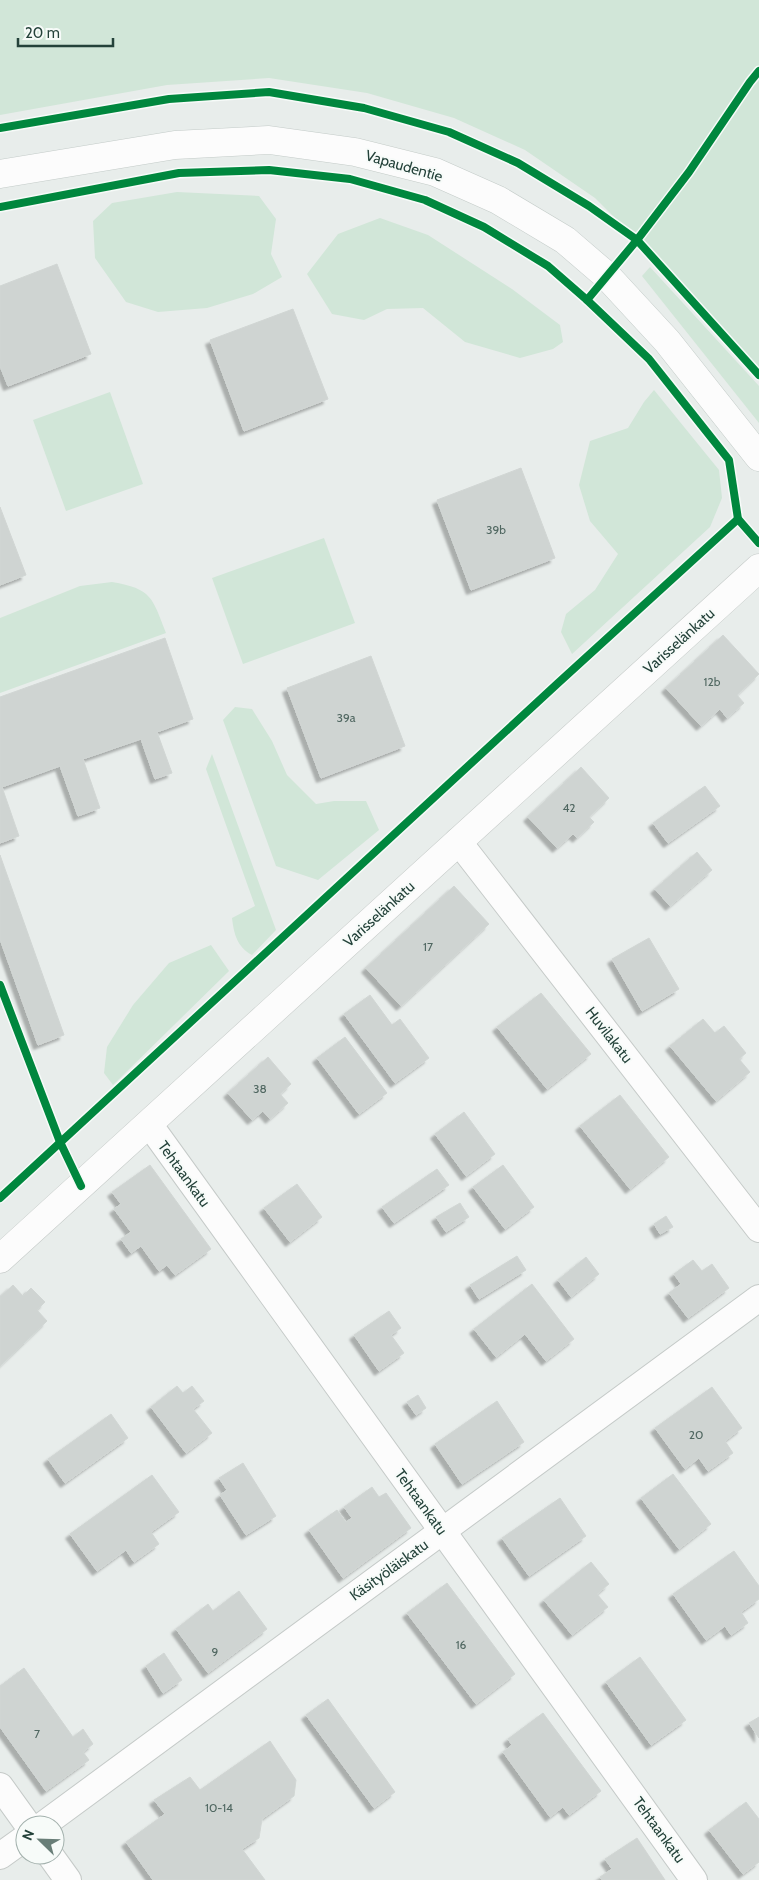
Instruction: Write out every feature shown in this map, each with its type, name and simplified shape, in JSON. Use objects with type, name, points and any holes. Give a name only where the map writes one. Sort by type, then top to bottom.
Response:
[{"type":"street","name":"Vapaudentie","points":[[0,174],[175,144],[269,140],[355,152],[435,172],[498,200],[566,240],[607,276],[667,341],[759,457]]},
{"type":"street","name":"Varisselänkatu","points":[[0,1259],[759,568]]},
{"type":"street","name":"Huvilakatu","points":[[458,841],[759,1228]]},
{"type":"street","name":"Tehtaankatu","points":[[149,1124],[694,1880]]},
{"type":"street","name":"Käsityöläiskatu","points":[[57,1815],[759,1298]]},
{"type":"street","points":[[0,1786],[21,1815]]},
{"type":"street","points":[[0,1856],[15,1845]]},
{"type":"street","points":[[57,1865],[68,1880]]},
{"type":"green space","points":[[0,0],[759,0],[759,375],[637,240],[595,198],[525,150],[454,118],[367,93],[269,78],[167,85],[0,115]]},
{"type":"green space","points":[[177,192],[259,196],[276,219],[271,254],[282,277],[253,294],[207,308],[158,312],[126,302],[95,258],[93,221],[112,203]]},
{"type":"green space","points":[[380,218],[428,235],[512,289],[560,325],[563,342],[553,349],[520,358],[465,342],[423,308],[387,309],[364,320],[332,314],[307,274],[338,234]]},
{"type":"green space","points":[[650,267],[759,386],[759,423],[642,276]]},
{"type":"green space","points":[[654,390],[719,470],[722,498],[710,527],[572,654],[561,632],[566,614],[595,590],[618,554],[590,521],[579,485],[590,441],[628,428]]},
{"type":"green space","points":[[110,392],[143,484],[66,511],[33,420]]},
{"type":"green space","points":[[324,538],[355,623],[243,664],[212,578]]},
{"type":"green space","points":[[112,582],[135,588],[149,597],[166,633],[0,693],[0,618],[80,586]]},
{"type":"green space","points":[[235,707],[252,709],[272,741],[287,775],[316,804],[334,801],[366,801],[379,830],[318,880],[276,866],[223,720]]},
{"type":"green space","points":[[212,754],[276,930],[252,955],[237,940],[234,929],[232,918],[255,906],[206,769]]},
{"type":"green space","points":[[211,945],[229,971],[113,1085],[104,1073],[107,1047],[133,1005],[169,963]]},
{"type":"building","points":[[57,264],[91,354],[8,386],[0,366],[0,286]]},
{"type":"building","points":[[293,309],[328,399],[244,431],[210,340]]},
{"type":"building","points":[[521,468],[555,558],[471,590],[437,500]]},
{"type":"building","points":[[0,507],[26,575],[0,585]]},
{"type":"building","points":[[723,635],[759,674],[737,695],[744,703],[727,718],[720,709],[701,726],[666,688]]},
{"type":"building","points":[[165,638],[193,719],[157,732],[172,773],[155,779],[141,739],[83,759],[100,808],[78,816],[60,766],[2,787],[19,836],[0,843],[0,697]]},
{"type":"building","points":[[371,656],[405,746],[321,778],[287,688]]},
{"type":"building","points":[[581,767],[609,798],[589,817],[594,822],[577,838],[573,834],[557,848],[528,817]]},
{"type":"building","points":[[705,786],[720,806],[668,843],[653,823]]},
{"type":"building","points":[[697,852],[712,870],[670,906],[655,889]]},
{"type":"building","points":[[0,855],[64,1035],[38,1045],[0,939]]},
{"type":"building","points":[[454,886],[489,924],[401,1006],[366,968]]},
{"type":"building","points":[[649,938],[679,989],[642,1011],[612,959]]},
{"type":"building","points":[[541,993],[591,1054],[547,1089],[497,1027]]},
{"type":"building","points":[[370,995],[392,1025],[400,1019],[429,1058],[395,1083],[344,1014]]},
{"type":"building","points":[[703,1019],[715,1033],[724,1026],[746,1053],[739,1059],[750,1072],[716,1101],[670,1046]]},
{"type":"building","points":[[345,1037],[387,1093],[359,1114],[317,1058]]},
{"type":"building","points":[[268,1057],[291,1084],[280,1094],[288,1103],[270,1119],[263,1111],[252,1120],[228,1093]]},
{"type":"building","points":[[620,1095],[669,1157],[630,1189],[580,1126]]},
{"type":"building","points":[[464,1112],[495,1154],[466,1176],[435,1134]]},
{"type":"building","points":[[150,1165],[211,1249],[175,1275],[167,1265],[159,1271],[141,1246],[131,1253],[121,1239],[131,1232],[114,1209],[121,1204],[112,1192]]},
{"type":"building","points":[[503,1165],[534,1207],[505,1229],[473,1187]]},
{"type":"building","points":[[437,1169],[449,1185],[394,1223],[382,1207]]},
{"type":"building","points":[[297,1184],[322,1217],[290,1242],[264,1208]]},
{"type":"building","points":[[460,1203],[469,1217],[446,1232],[436,1217]]},
{"type":"building","points":[[666,1216],[673,1227],[660,1234],[654,1224]]},
{"type":"building","points":[[517,1256],[526,1270],[479,1299],[470,1285]]},
{"type":"building","points":[[586,1257],[599,1274],[571,1297],[558,1280]]},
{"type":"building","points":[[693,1260],[702,1271],[712,1264],[729,1288],[688,1318],[669,1293],[681,1284],[674,1274]]},
{"type":"building","points":[[532,1284],[574,1339],[546,1361],[525,1334],[496,1357],[474,1329]]},
{"type":"building","points":[[13,1285],[23,1296],[31,1288],[45,1302],[37,1310],[47,1321],[0,1366],[0,1297]]},
{"type":"building","points":[[389,1311],[401,1328],[391,1335],[404,1353],[379,1371],[354,1335]]},
{"type":"building","points":[[177,1386],[183,1393],[192,1386],[204,1401],[193,1409],[212,1433],[186,1453],[151,1407]]},
{"type":"building","points":[[712,1387],[742,1428],[725,1441],[733,1453],[708,1471],[699,1458],[685,1469],[655,1428]]},
{"type":"building","points":[[418,1395],[426,1408],[416,1415],[407,1402]]},
{"type":"building","points":[[497,1401],[524,1442],[462,1484],[435,1444]]},
{"type":"building","points":[[111,1414],[128,1438],[65,1483],[48,1459]]},
{"type":"building","points":[[243,1463],[276,1516],[246,1535],[220,1495],[227,1490],[219,1478]]},
{"type":"building","points":[[673,1474],[711,1524],[679,1549],[641,1498]]},
{"type":"building","points":[[152,1475],[179,1512],[151,1532],[159,1544],[134,1562],[126,1550],[97,1571],[70,1534]]},
{"type":"building","points":[[372,1487],[379,1497],[386,1493],[411,1528],[343,1578],[309,1530],[337,1510],[346,1522],[352,1518],[344,1507]]},
{"type":"building","points":[[560,1498],[586,1536],[529,1576],[502,1538]]},
{"type":"building","points":[[734,1551],[759,1586],[759,1599],[741,1612],[748,1623],[731,1635],[725,1626],[706,1640],[673,1594]]},
{"type":"building","points":[[591,1562],[609,1584],[597,1594],[608,1607],[572,1635],[544,1600]]},
{"type":"building","points":[[447,1583],[515,1674],[476,1704],[407,1613]]},
{"type":"building","points":[[239,1591],[267,1629],[208,1673],[176,1629],[208,1604],[213,1611]]},
{"type":"building","points":[[164,1653],[182,1680],[163,1693],[146,1666]]},
{"type":"building","points":[[640,1657],[686,1720],[651,1745],[606,1682]]},
{"type":"building","points":[[24,1668],[73,1737],[83,1729],[93,1744],[83,1752],[89,1760],[46,1791],[0,1727],[0,1686]]},
{"type":"building","points":[[328,1699],[395,1792],[374,1808],[306,1715]]},
{"type":"building","points":[[543,1713],[601,1791],[569,1815],[563,1807],[550,1817],[503,1752],[512,1745],[508,1739]]},
{"type":"building","points":[[759,1717],[759,1738],[749,1723]]},
{"type":"building","points":[[270,1741],[296,1780],[294,1796],[262,1819],[259,1838],[242,1849],[265,1880],[153,1880],[126,1842],[165,1814],[154,1800],[190,1777],[200,1790]]},
{"type":"building","points":[[746,1802],[759,1819],[759,1862],[743,1874],[709,1830]]},
{"type":"building","points":[[637,1838],[665,1880],[602,1880],[600,1877],[612,1869],[605,1859]]},
{"type":"cycle path","points":[[587,300],[637,240],[689,172],[759,71]]},
{"type":"cycle path","points":[[0,128],[169,99],[269,92],[364,108],[449,132],[518,163],[589,206],[637,240],[759,375]]},
{"type":"cycle path","points":[[0,207],[179,173],[269,170],[350,179],[425,200],[484,227],[548,266],[649,359],[729,460],[738,519],[759,543]]},
{"type":"cycle path","points":[[0,1198],[738,519]]},
{"type":"cycle path","points":[[0,985],[60,1142],[81,1186]]}]
